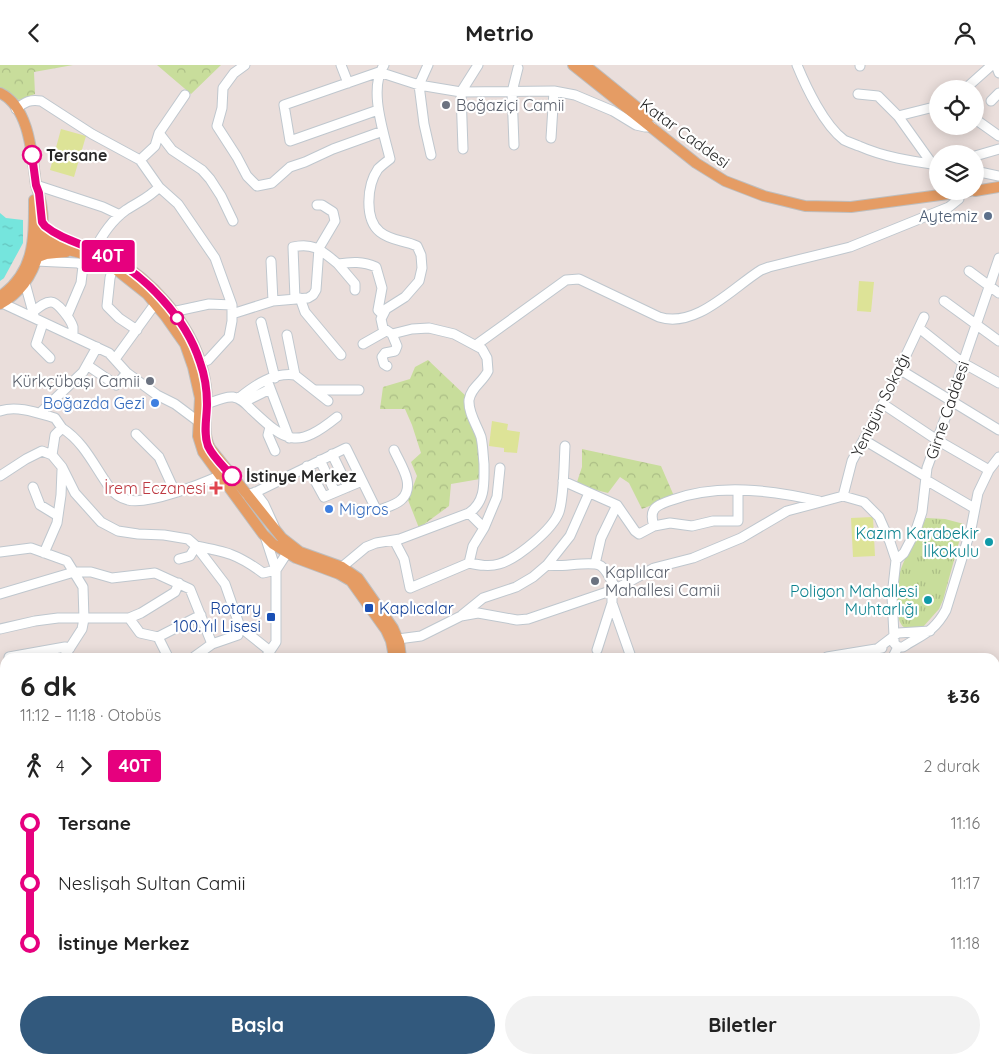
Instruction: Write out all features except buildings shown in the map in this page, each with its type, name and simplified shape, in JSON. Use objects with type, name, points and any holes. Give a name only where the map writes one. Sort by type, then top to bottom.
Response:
[{"type":"main road","name":"Katar Caddesi","points":[[573,65],[696,163],[743,189],[779,201],[805,206],[851,207],[929,197]]},
{"type":"main road","name":"Katar Caddesi","points":[[585,65],[704,161],[726,174],[773,194],[816,201],[849,201],[929,191]]},
{"type":"main road","points":[[0,93],[10,99],[16,109]]},
{"type":"main road","points":[[0,99],[22,115],[26,126],[39,193],[42,222],[37,259],[25,283],[18,291],[1,301]]},
{"type":"main road","points":[[984,184],[999,181]]},
{"type":"main road","points":[[1,301],[22,274],[39,241],[34,198],[36,185]]},
{"type":"main road","points":[[984,190],[999,187]]},
{"type":"main road","points":[[42,222],[48,229],[77,248],[113,267],[130,279],[154,304],[169,314]]},
{"type":"main road","points":[[39,241],[94,250],[117,261],[139,276],[156,293],[197,365],[204,404],[208,444],[247,496],[282,538],[308,556],[358,577],[388,620],[400,653]]},
{"type":"main road","points":[[37,259],[77,248]]},
{"type":"main road","points":[[204,404],[199,422],[198,436],[203,452],[221,475],[247,496],[265,536],[272,544],[306,563],[340,570]]},
{"type":"main road","points":[[265,536],[270,535],[275,529]]},
{"type":"main road","points":[[282,538],[287,553]]},
{"type":"main road","points":[[394,653],[395,640]]},
{"type":"street","points":[[245,65],[234,73],[223,88],[222,108],[217,126],[237,157],[247,177],[257,186],[272,183],[290,167],[341,145],[384,131]]},
{"type":"street","points":[[342,65],[348,83]]},
{"type":"street","points":[[428,65],[420,85],[424,124],[431,155]]},
{"type":"street","points":[[463,149],[461,92],[478,65]]},
{"type":"street","points":[[976,80],[992,65]]},
{"type":"street","points":[[996,65],[999,73]]},
{"type":"street","points":[[797,66],[809,93],[830,125],[844,140],[875,153],[929,164]]},
{"type":"street","points":[[514,145],[512,92],[518,68]]},
{"type":"street","points":[[378,110],[290,141],[284,105],[382,69],[420,85],[461,92],[554,91],[575,95],[613,111],[636,125],[652,127]]},
{"type":"street","points":[[382,69],[378,110],[390,159],[377,171],[374,178],[369,203],[370,218],[373,225],[386,236],[416,246],[421,255],[422,268],[419,281],[412,291],[386,309],[382,314],[382,324],[397,347],[394,351],[385,353],[382,357],[384,364],[387,366]]},
{"type":"street","points":[[551,137],[554,91]]},
{"type":"street","points":[[991,101],[999,93]]},
{"type":"street","points":[[858,94],[878,96],[898,115],[929,156]]},
{"type":"street","points":[[140,160],[155,146],[158,133],[185,95]]},
{"type":"street","points":[[16,109],[26,101],[41,101],[100,139],[140,160],[159,187],[178,204],[215,258],[232,310],[229,337],[208,361],[197,365]]},
{"type":"street","points":[[898,115],[929,107]]},
{"type":"street","points":[[984,125],[999,136]]},
{"type":"street","points":[[158,133],[172,150],[202,170],[210,179],[233,221]]},
{"type":"street","points":[[984,153],[999,149]]},
{"type":"street","points":[[984,173],[999,176]]},
{"type":"street","points":[[36,185],[104,207],[120,215]]},
{"type":"street","points":[[94,250],[103,234],[120,215],[152,195],[159,187]]},
{"type":"street","points":[[476,345],[570,278],[579,279],[659,317],[674,321],[685,319],[714,304],[761,270],[850,247],[948,207],[958,200]]},
{"type":"street","points":[[169,314],[208,304],[232,310],[313,295],[316,290],[319,248],[335,221],[333,212],[322,205],[317,205]]},
{"type":"street","points":[[341,355],[305,312],[297,298],[293,247],[301,245],[319,248],[338,264],[355,284],[355,290]]},
{"type":"street","name":"Girne Caddesi","points":[[896,560],[904,553],[922,512],[927,468],[999,258]]},
{"type":"street","points":[[37,259],[78,263],[83,266],[81,283],[67,316]]},
{"type":"street","points":[[271,261],[273,301]]},
{"type":"street","points":[[338,264],[354,262],[376,267],[382,288],[378,309],[382,314]]},
{"type":"street","points":[[113,267],[107,306],[119,318],[137,330]]},
{"type":"street","points":[[969,271],[999,293]]},
{"type":"street","points":[[25,283],[37,318],[36,345],[50,358]]},
{"type":"street","points":[[1,301],[109,353],[127,373],[199,422]]},
{"type":"street","points":[[944,301],[999,341]]},
{"type":"street","points":[[37,318],[44,304],[55,303],[67,316],[72,326],[73,335]]},
{"type":"street","points":[[116,359],[154,304]]},
{"type":"street","name":"Yenigün Sokağı","points":[[844,497],[852,461],[883,404],[924,317]]},
{"type":"street","points":[[261,322],[271,379],[270,389],[289,438]]},
{"type":"street","points":[[919,328],[962,363],[999,383]]},
{"type":"street","points":[[340,570],[366,547],[424,531],[469,513],[475,509],[480,501],[484,489],[481,437],[469,404],[472,391],[486,375],[488,368],[487,358],[482,349],[454,334],[437,329],[412,329],[389,333],[363,344]]},
{"type":"street","points":[[286,335],[295,375]]},
{"type":"street","points":[[40,413],[88,365],[98,347]]},
{"type":"street","points":[[88,365],[116,385],[127,373]]},
{"type":"street","points":[[898,369],[999,430]]},
{"type":"street","points":[[242,400],[252,387],[290,374],[295,375],[328,401]]},
{"type":"street","points":[[242,400],[270,389]]},
{"type":"street","points":[[316,390],[359,390]]},
{"type":"street","points":[[204,404],[231,396],[242,400],[270,427],[289,438],[301,439],[329,424],[337,417]]},
{"type":"street","points":[[883,404],[937,440],[988,470]]},
{"type":"street","points":[[0,411],[19,409],[55,418],[62,429],[72,435],[86,450],[111,490],[120,497],[130,501],[175,492],[221,475]]},
{"type":"street","points":[[270,427],[268,435],[274,451]]},
{"type":"street","points":[[52,455],[55,435],[62,429]]},
{"type":"street","points":[[136,434],[159,457],[175,492]]},
{"type":"street","points":[[864,440],[974,508]]},
{"type":"street","points":[[394,540],[404,559],[410,588],[469,563],[491,566],[502,564],[520,553],[553,525],[560,511],[565,447]]},
{"type":"street","points":[[247,496],[346,448],[377,511],[402,499],[407,491],[408,482],[394,450]]},
{"type":"street","points":[[0,476],[42,451],[52,455],[62,467],[75,493],[101,521],[118,531],[138,535],[164,535],[188,539],[196,546],[225,584],[240,627],[267,653]]},
{"type":"street","points":[[332,454],[348,487]]},
{"type":"street","points":[[852,653],[878,649],[930,631],[941,619],[950,603],[971,529],[974,508],[981,485],[988,470],[999,457]]},
{"type":"street","points":[[320,460],[335,492]]},
{"type":"street","points":[[307,466],[324,497],[362,481]]},
{"type":"street","points":[[44,553],[57,523],[62,467]]},
{"type":"street","points":[[469,563],[473,546],[484,529],[497,497],[500,468]]},
{"type":"street","points":[[563,481],[617,505],[637,533],[654,526],[670,523],[692,526],[713,521],[738,521],[738,490]]},
{"type":"street","points":[[34,487],[40,505],[58,516]]},
{"type":"street","points":[[654,526],[651,517],[652,511],[660,504],[691,493],[738,490],[794,495],[822,502]]},
{"type":"street","points":[[395,640],[420,636],[461,616],[483,598],[516,587],[534,577],[570,536],[589,493]]},
{"type":"street","points":[[461,616],[478,613],[517,620],[528,619],[616,589],[654,568],[693,558],[741,538],[787,511],[844,497],[864,502],[878,517],[896,560],[892,596],[894,617],[900,641],[895,653]]},
{"type":"street","points":[[595,564],[601,538],[617,505]]},
{"type":"street","points":[[469,513],[484,529]]},
{"type":"street","points":[[265,536],[276,570],[276,641],[269,653]]},
{"type":"street","points":[[179,559],[190,556],[196,546]]},
{"type":"street","points":[[196,546],[227,552],[245,560],[263,573],[276,570],[287,553]]},
{"type":"street","points":[[0,552],[31,548],[67,561],[83,587],[84,619],[82,629],[67,653]]},
{"type":"street","points":[[546,565],[556,567],[595,564],[603,567],[616,589]]},
{"type":"street","points":[[0,593],[74,573],[91,573],[112,578],[155,573],[190,589],[212,644]]},
{"type":"street","points":[[0,629],[35,621],[75,617],[84,619],[129,618],[141,613],[175,592],[179,583]]},
{"type":"street","points":[[597,650],[612,603],[612,595],[616,589]]},
{"type":"street","points":[[612,603],[630,653]]},
{"type":"street","points":[[129,618],[140,633],[158,637],[201,615]]},
{"type":"street","points":[[200,653],[212,644],[238,635]]},
{"type":"street","points":[[158,637],[166,653]]},
{"type":"street","points":[[31,653],[65,647],[70,648]]},
{"type":"green space","points":[[0,65],[73,65],[34,72],[35,94],[19,100],[0,90]]},
{"type":"green space","points":[[157,65],[221,65],[191,94]]},
{"type":"green space","points":[[61,129],[86,136],[74,177],[50,170]]},
{"type":"green space","points":[[859,281],[874,282],[871,312],[857,311]]},
{"type":"green space","points":[[428,360],[468,398],[479,440],[480,479],[451,484],[449,506],[419,528],[408,500],[417,476],[411,462],[421,453],[412,425],[405,409],[380,409],[383,387],[410,379],[415,367]]},
{"type":"green space","points":[[492,421],[508,424],[507,430],[520,432],[517,453],[504,452],[504,448],[489,446]]},
{"type":"green space","points":[[582,449],[661,466],[674,496],[642,509],[629,483],[620,477],[608,493],[576,485],[582,467]]},
{"type":"green space","points":[[873,517],[875,556],[853,557],[851,518]]},
{"type":"green space","points":[[926,518],[945,519],[964,524],[939,609],[923,627],[908,629],[900,623],[896,605],[898,578],[907,554]]},
{"type":"water","points":[[0,213],[6,218],[23,220],[23,243],[4,278],[0,281]]},
{"type":"bus line","name":"40T","points":[[32,155],[42,222],[45,226],[77,244],[102,253],[139,276],[156,293],[186,330],[201,363],[204,376],[207,397],[206,434],[208,444],[232,476]]},
{"type":"place","name":"Boğaziçi Camii","points":[[446,105]]},
{"type":"place","name":"Tersane","points":[[32,155]]},
{"type":"place","name":"Aytemiz","points":[[988,216]]},
{"type":"place","name":"Kürkçübaşı Camii","points":[[150,381]]},
{"type":"place","name":"Boğazda Gezi","points":[[155,403]]},
{"type":"place","name":"İstinye Merkez","points":[[232,476]]},
{"type":"place","name":"İrem Eczanesi","points":[[216,488]]},
{"type":"place","name":"Migros","points":[[329,509]]},
{"type":"place","name":"Kazım Karabekir İlkokulu","points":[[989,542]]},
{"type":"place","name":"Kaplılcar Mahallesi Camii","points":[[595,581]]},
{"type":"place","name":"Poligon Mahallesi Muhtarlığı","points":[[928,600]]},
{"type":"place","name":"Kaplıcalar","points":[[369,608]]},
{"type":"place","name":"Rotary 100.Yıl Lisesi","points":[[271,617]]}]
